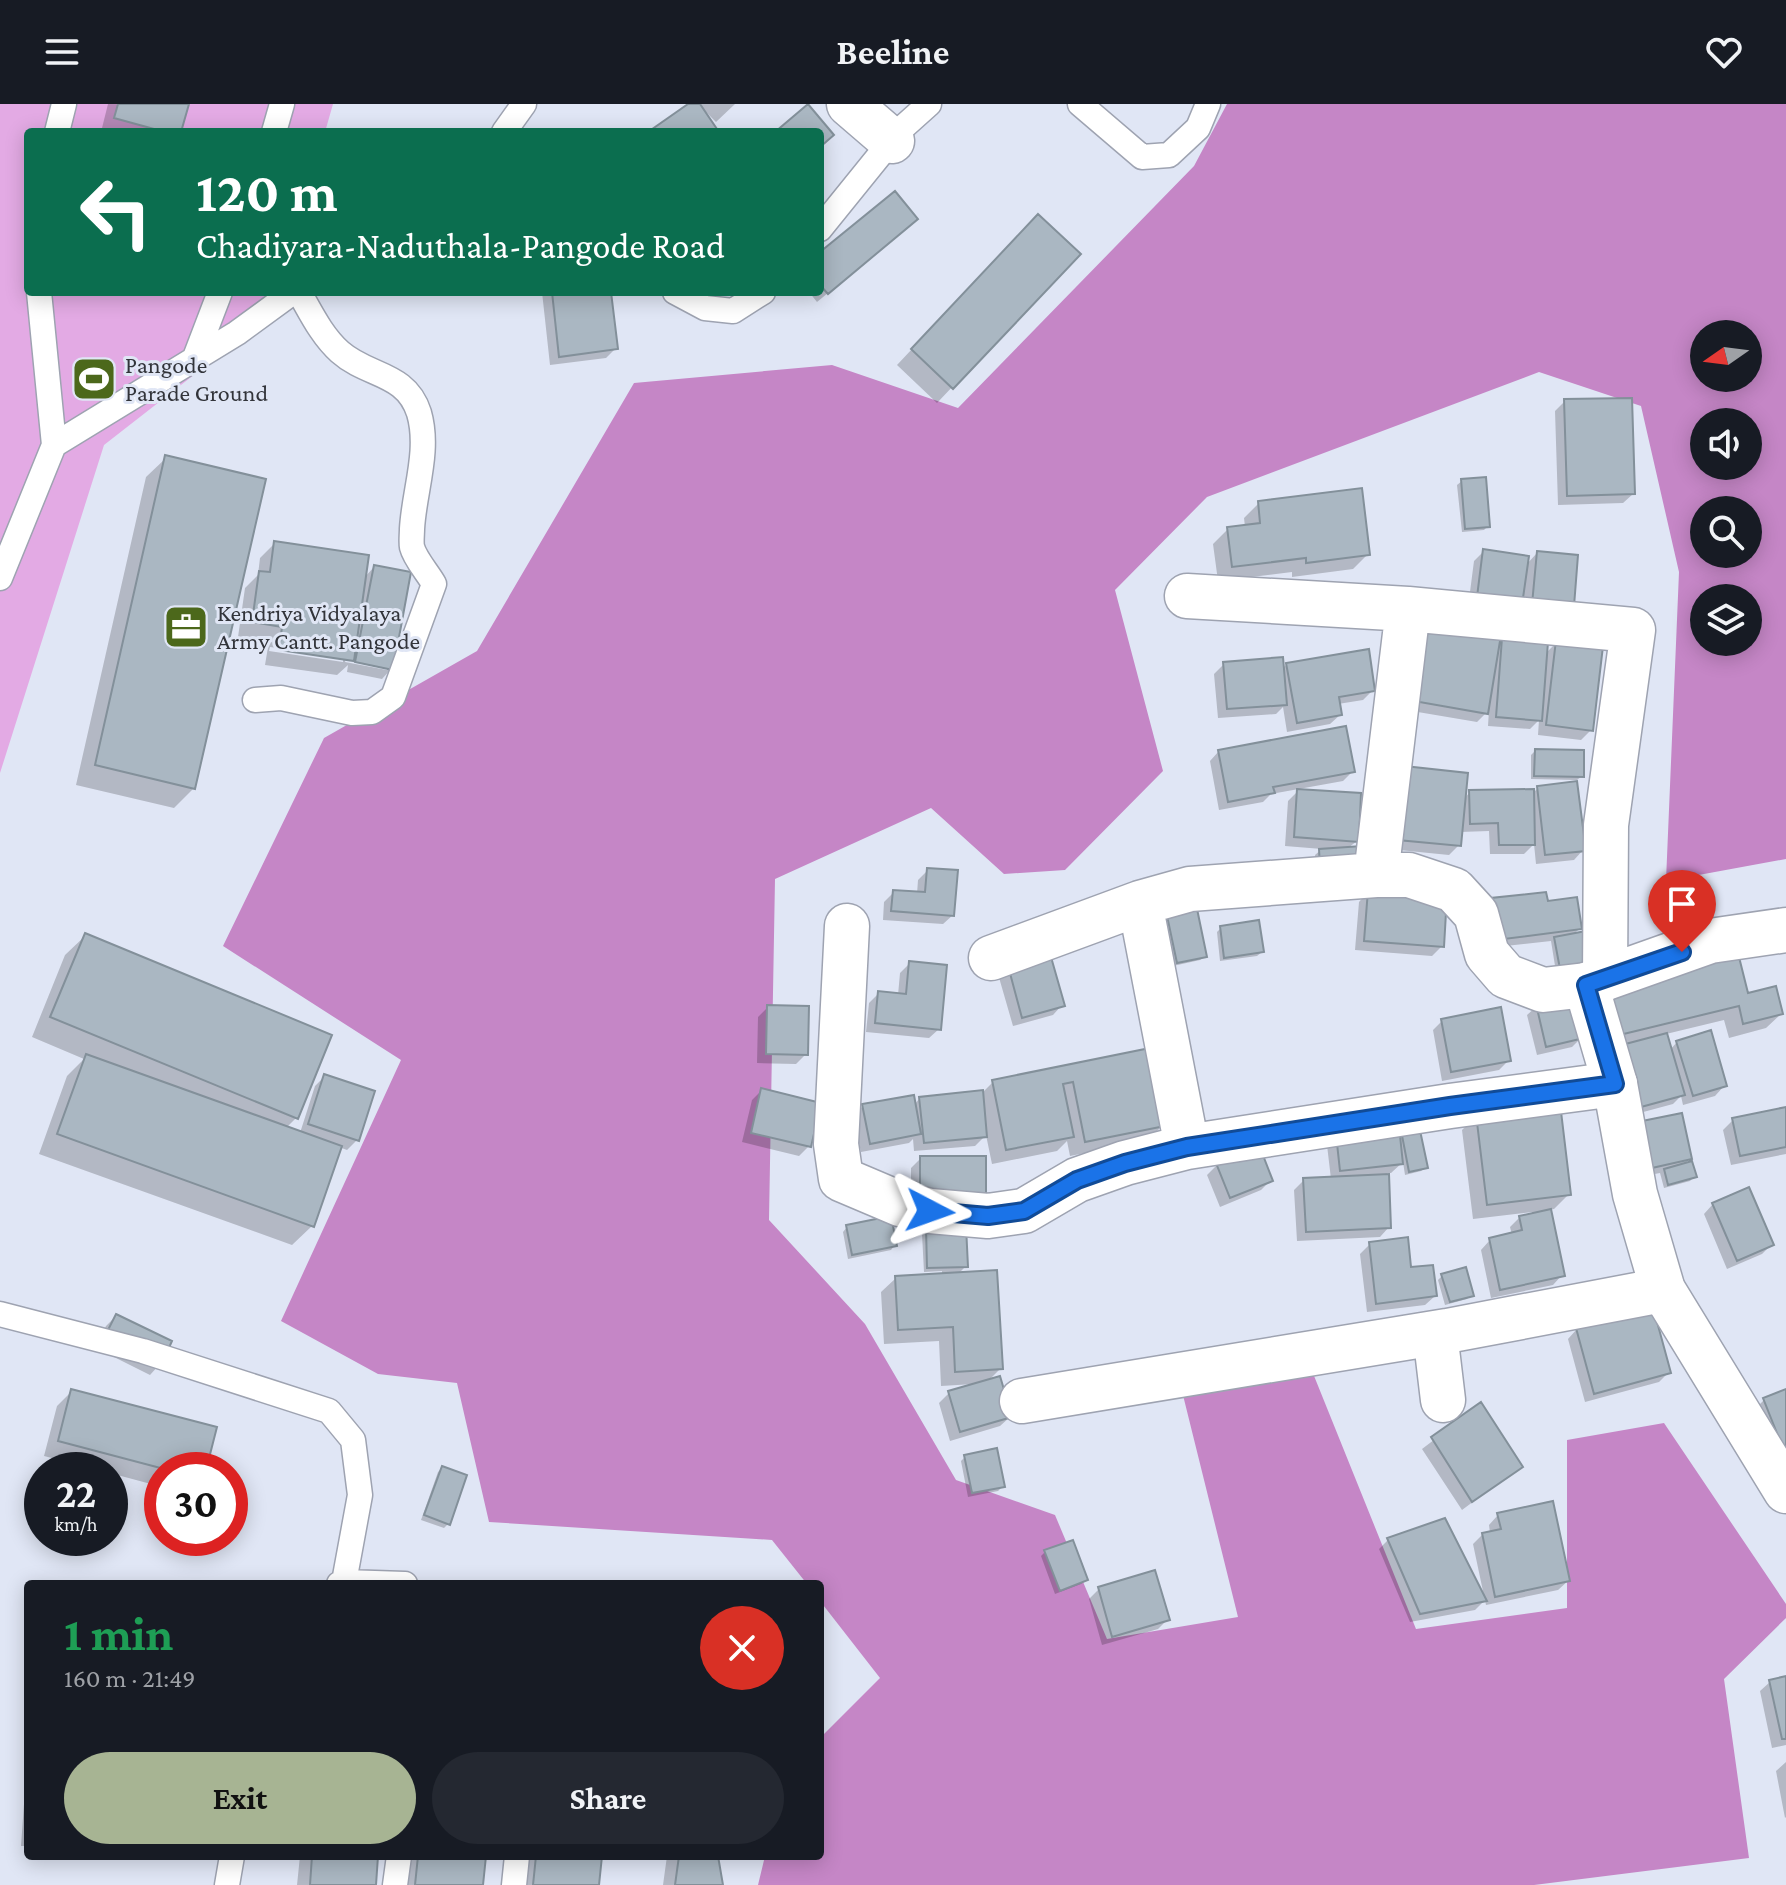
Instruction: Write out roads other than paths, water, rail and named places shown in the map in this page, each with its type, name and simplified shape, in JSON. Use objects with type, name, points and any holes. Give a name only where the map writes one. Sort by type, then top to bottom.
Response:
[{"type":"street","points":[[849,104],[892,141]]},
{"type":"street","points":[[1187,596],[1408,609],[1633,630],[1606,825],[1596,981],[1635,1194],[1663,1290],[1786,1491]]},
{"type":"street","points":[[1376,875],[1408,609]]},
{"type":"street","points":[[991,958],[1140,903],[1190,889],[1376,875],[1409,875],[1454,890],[1476,914],[1487,954],[1506,976],[1543,990],[1596,981],[1710,941],[1786,930]]},
{"type":"street","points":[[1140,903],[1187,1147]]},
{"type":"street","points":[[847,926],[836,1144],[841,1179],[900,1204],[930,1211],[988,1216],[1024,1211],[1077,1180],[1125,1163],[1187,1147],[1435,1108],[1615,1084]]},
{"type":"street","points":[[1022,1401],[1435,1333],[1663,1290]]},
{"type":"street","points":[[1435,1333],[1443,1400]]},
{"type":"lane","points":[[58,128],[64,104]]},
{"type":"lane","points":[[275,128],[282,104]]},
{"type":"lane","points":[[507,128],[524,104]]},
{"type":"lane","points":[[824,224],[892,141],[929,104]]},
{"type":"lane","points":[[1080,104],[1142,157],[1169,155],[1198,128],[1208,104]]},
{"type":"lane","points":[[0,578],[54,445],[39,296]]},
{"type":"lane","points":[[194,360],[218,296]]},
{"type":"lane","points":[[54,445],[194,360],[290,296]]},
{"type":"lane","points":[[255,700],[281,698],[352,713],[372,712],[393,697],[434,584],[412,547],[423,450],[419,414],[409,393],[397,381],[360,368],[340,352],[326,338],[299,296]]},
{"type":"lane","points":[[682,296],[705,308],[733,311],[757,296]]},
{"type":"lane","points":[[0,1314],[143,1351],[329,1411],[353,1440],[360,1495],[343,1580]]},
{"type":"lane","points":[[227,1885],[231,1860]]},
{"type":"lane","points":[[395,1885],[398,1860]]},
{"type":"lane","points":[[514,1885],[517,1860]]},
{"type":"place","name":"Pangode Parade Ground","points":[[94,379]]},
{"type":"place","name":"Kendriya Vidyalaya Army Cantt. Pangode","points":[[186,627]]}]
